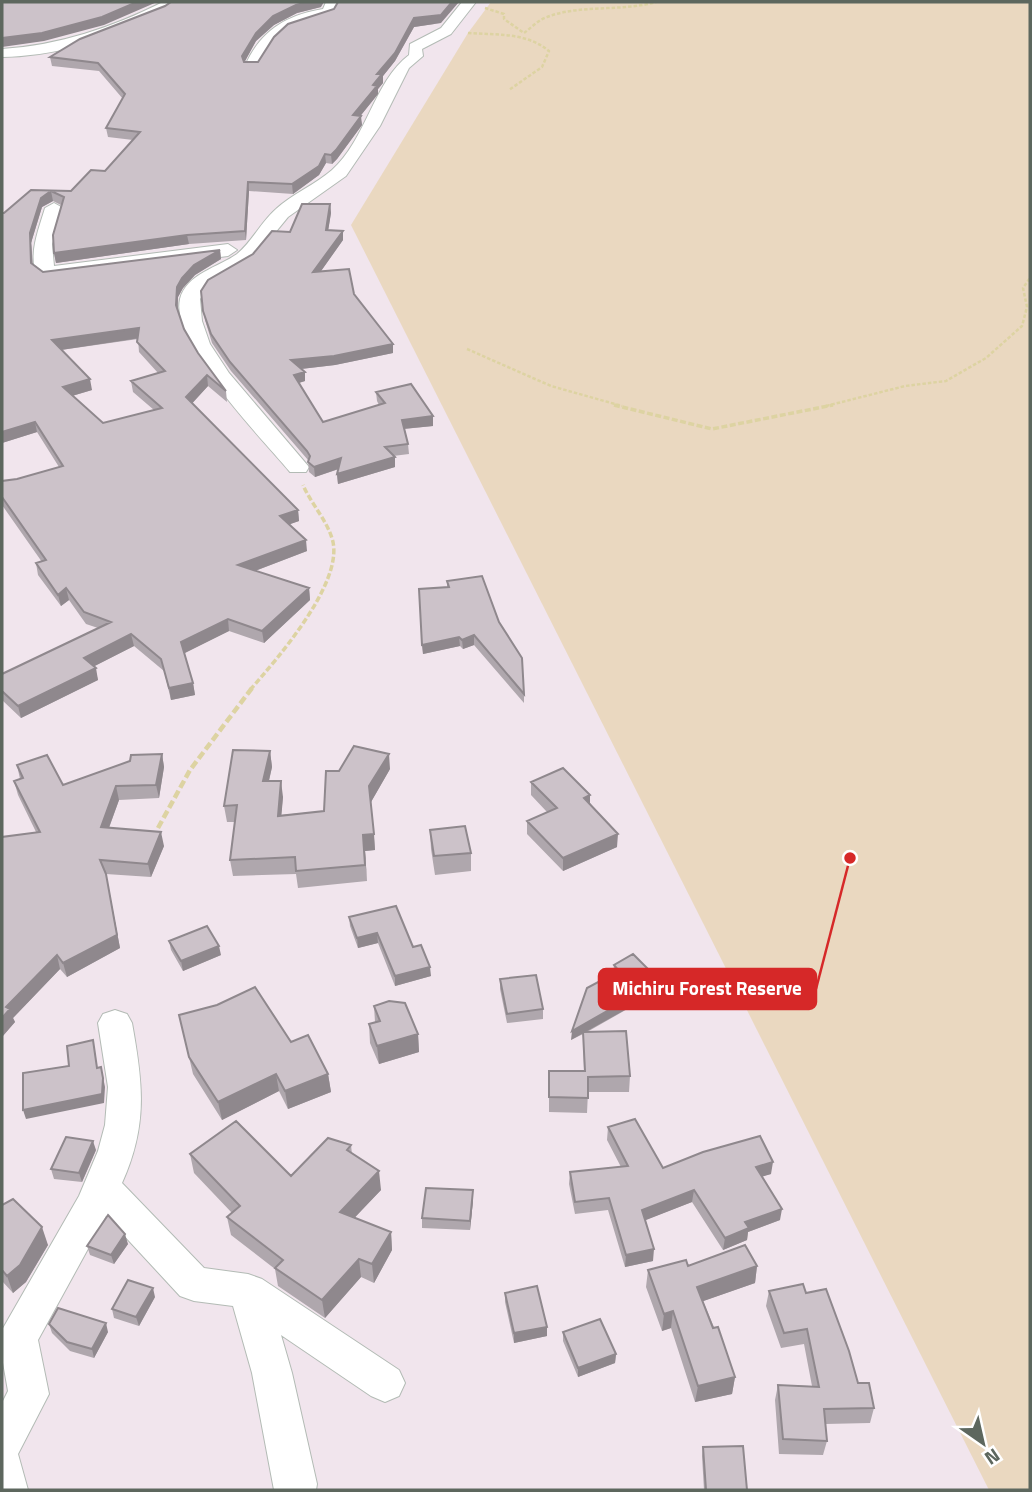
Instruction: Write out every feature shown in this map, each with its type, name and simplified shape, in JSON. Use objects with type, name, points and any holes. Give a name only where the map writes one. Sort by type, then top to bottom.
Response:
[{"type":"street","points":[[2,52],[39,51],[82,41],[173,2]]},
{"type":"street","points":[[252,66],[272,32],[301,17],[329,12],[333,2]]},
{"type":"street","points":[[298,467],[221,377],[200,344],[192,321],[190,299],[195,288],[207,278],[241,260],[282,213],[340,172],[372,126],[403,66],[416,56],[415,47],[446,31],[468,4]]},
{"type":"street","points":[[54,208],[43,244],[45,273],[175,255],[252,248]]},
{"type":"street","points":[[2,1441],[29,1394],[18,1338],[102,1187],[123,1125],[125,1079],[115,1024]]},
{"type":"street","points":[[102,1187],[194,1283],[248,1292],[385,1383]]},
{"type":"street","points":[[248,1292],[272,1373],[296,1484],[295,1490]]},
{"type":"street","points":[[2,1467],[7,1490]]},
{"type":"path","points":[[508,37],[524,33],[545,18],[573,12],[608,12],[656,2]]},
{"type":"path","points":[[468,4],[504,14],[504,19],[524,33]]},
{"type":"path","points":[[446,31],[522,37],[542,43],[549,51],[542,68],[509,90]]},
{"type":"path","points":[[467,349],[551,386],[607,403],[712,429],[734,427],[953,377],[986,358],[1022,326],[1027,307],[1023,288],[1030,278]]},
{"type":"path","points":[[158,828],[173,797],[198,759],[301,628],[318,599],[327,576],[335,553],[332,538],[308,499],[298,467]]},
{"type":"shaded area","points":[[491,2],[1030,2],[1030,1490],[989,1490],[351,225],[468,33]]},
{"type":"building","points":[[2,2],[137,2],[102,17],[42,33],[2,38]]},
{"type":"building","points":[[171,2],[308,2],[273,16],[256,33],[242,56],[244,62],[258,62],[274,37],[288,24],[334,9],[338,2],[452,2],[441,15],[414,18],[395,53],[377,74],[382,74],[373,85],[377,86],[353,115],[361,116],[336,150],[331,155],[325,154],[319,166],[292,184],[248,182],[245,231],[187,235],[54,253],[53,235],[64,197],[51,191],[41,198],[30,233],[31,263],[43,272],[220,250],[194,265],[182,278],[177,287],[176,305],[184,329],[226,391],[207,375],[186,397],[298,510],[280,516],[306,540],[238,565],[309,588],[262,631],[228,619],[181,642],[193,683],[169,688],[161,659],[131,634],[84,658],[96,668],[18,706],[2,691],[2,674],[111,622],[84,612],[66,588],[58,595],[36,563],[46,560],[2,497],[2,481],[63,466],[35,422],[2,432],[2,213],[31,190],[71,191],[91,170],[105,171],[140,132],[106,128],[125,94],[98,63],[50,57],[80,39]],"holes":[[[139,328],[137,342],[165,371],[131,381],[162,408],[103,423],[63,387],[90,379],[52,340]]]},
{"type":"building","points":[[302,204],[330,204],[326,230],[343,231],[313,272],[349,269],[354,294],[393,344],[334,356],[291,360],[305,372],[294,375],[323,422],[385,403],[376,392],[411,384],[433,416],[402,420],[408,444],[385,447],[395,457],[337,474],[341,458],[314,467],[308,462],[310,456],[307,451],[230,362],[211,334],[203,311],[201,291],[208,280],[253,254],[272,231],[290,232]]},
{"type":"building","points":[[482,576],[499,622],[522,658],[524,694],[474,635],[462,640],[459,637],[422,645],[419,589],[449,587],[447,581]]},
{"type":"building","points":[[354,746],[389,754],[369,786],[374,834],[363,835],[365,865],[296,871],[295,857],[230,860],[237,805],[224,806],[233,750],[270,751],[263,781],[281,781],[278,816],[324,811],[326,771],[339,771]]},
{"type":"building","points":[[162,754],[156,785],[116,786],[101,827],[161,832],[148,864],[100,860],[106,874],[117,935],[63,963],[57,955],[6,1007],[10,1009],[2,1018],[2,837],[40,832],[14,781],[23,778],[17,765],[47,755],[63,785],[130,761],[131,755]]},
{"type":"building","points":[[563,768],[590,795],[584,798],[618,834],[563,858],[527,821],[557,808],[531,782]]},
{"type":"building","points":[[465,826],[471,853],[434,856],[430,830]]},
{"type":"building","points":[[396,906],[413,947],[421,945],[430,967],[395,976],[377,933],[357,938],[349,917]]},
{"type":"building","points":[[207,926],[219,946],[181,961],[169,941]]},
{"type":"building","points":[[633,954],[660,981],[572,1031],[587,988],[619,971],[614,965]]},
{"type":"building","points":[[536,975],[543,1009],[507,1014],[500,979]]},
{"type":"building","points":[[255,987],[291,1042],[308,1035],[328,1074],[285,1091],[276,1074],[218,1102],[189,1057],[179,1015],[217,1005]]},
{"type":"building","points":[[389,1001],[405,1003],[418,1034],[377,1046],[369,1024],[380,1021],[374,1006]]},
{"type":"building","points":[[626,1031],[630,1076],[588,1077],[588,1098],[549,1097],[549,1071],[585,1071],[583,1032]]},
{"type":"building","points":[[93,1040],[97,1068],[101,1067],[103,1078],[102,1094],[23,1110],[23,1073],[69,1066],[67,1046]]},
{"type":"building","points":[[635,1119],[663,1168],[703,1152],[760,1136],[773,1162],[756,1167],[782,1209],[745,1222],[749,1228],[725,1238],[694,1190],[642,1210],[654,1249],[626,1255],[609,1198],[575,1202],[570,1172],[628,1166],[608,1127]]},
{"type":"building","points":[[236,1121],[291,1176],[328,1138],[351,1145],[347,1150],[379,1171],[340,1212],[391,1232],[372,1264],[359,1259],[322,1300],[275,1268],[283,1260],[227,1217],[240,1206],[190,1154]]},
{"type":"building","points":[[66,1137],[93,1141],[79,1173],[51,1169]]},
{"type":"building","points":[[426,1188],[473,1190],[470,1221],[422,1218]]},
{"type":"building","points":[[13,1199],[42,1227],[20,1265],[7,1276],[2,1270],[2,1205]]},
{"type":"building","points":[[108,1215],[125,1234],[111,1255],[87,1246]]},
{"type":"building","points":[[745,1245],[757,1266],[697,1287],[713,1328],[718,1327],[735,1377],[698,1386],[673,1311],[664,1314],[648,1270],[686,1260],[688,1266]]},
{"type":"building","points":[[128,1280],[153,1288],[136,1317],[112,1309]]},
{"type":"building","points":[[803,1284],[806,1293],[826,1289],[858,1383],[869,1383],[874,1408],[824,1409],[827,1441],[783,1439],[778,1385],[819,1387],[807,1329],[784,1333],[769,1291]]},
{"type":"building","points":[[537,1286],[547,1327],[514,1333],[505,1293]]},
{"type":"building","points":[[58,1308],[106,1323],[92,1349],[67,1342],[49,1324]]},
{"type":"building","points":[[600,1319],[616,1354],[578,1368],[563,1332]]},
{"type":"building","points":[[743,1446],[747,1490],[706,1490],[703,1447]]},
{"type":"place","name":"Michiru Forest Reserve","points":[[850,858]]}]
